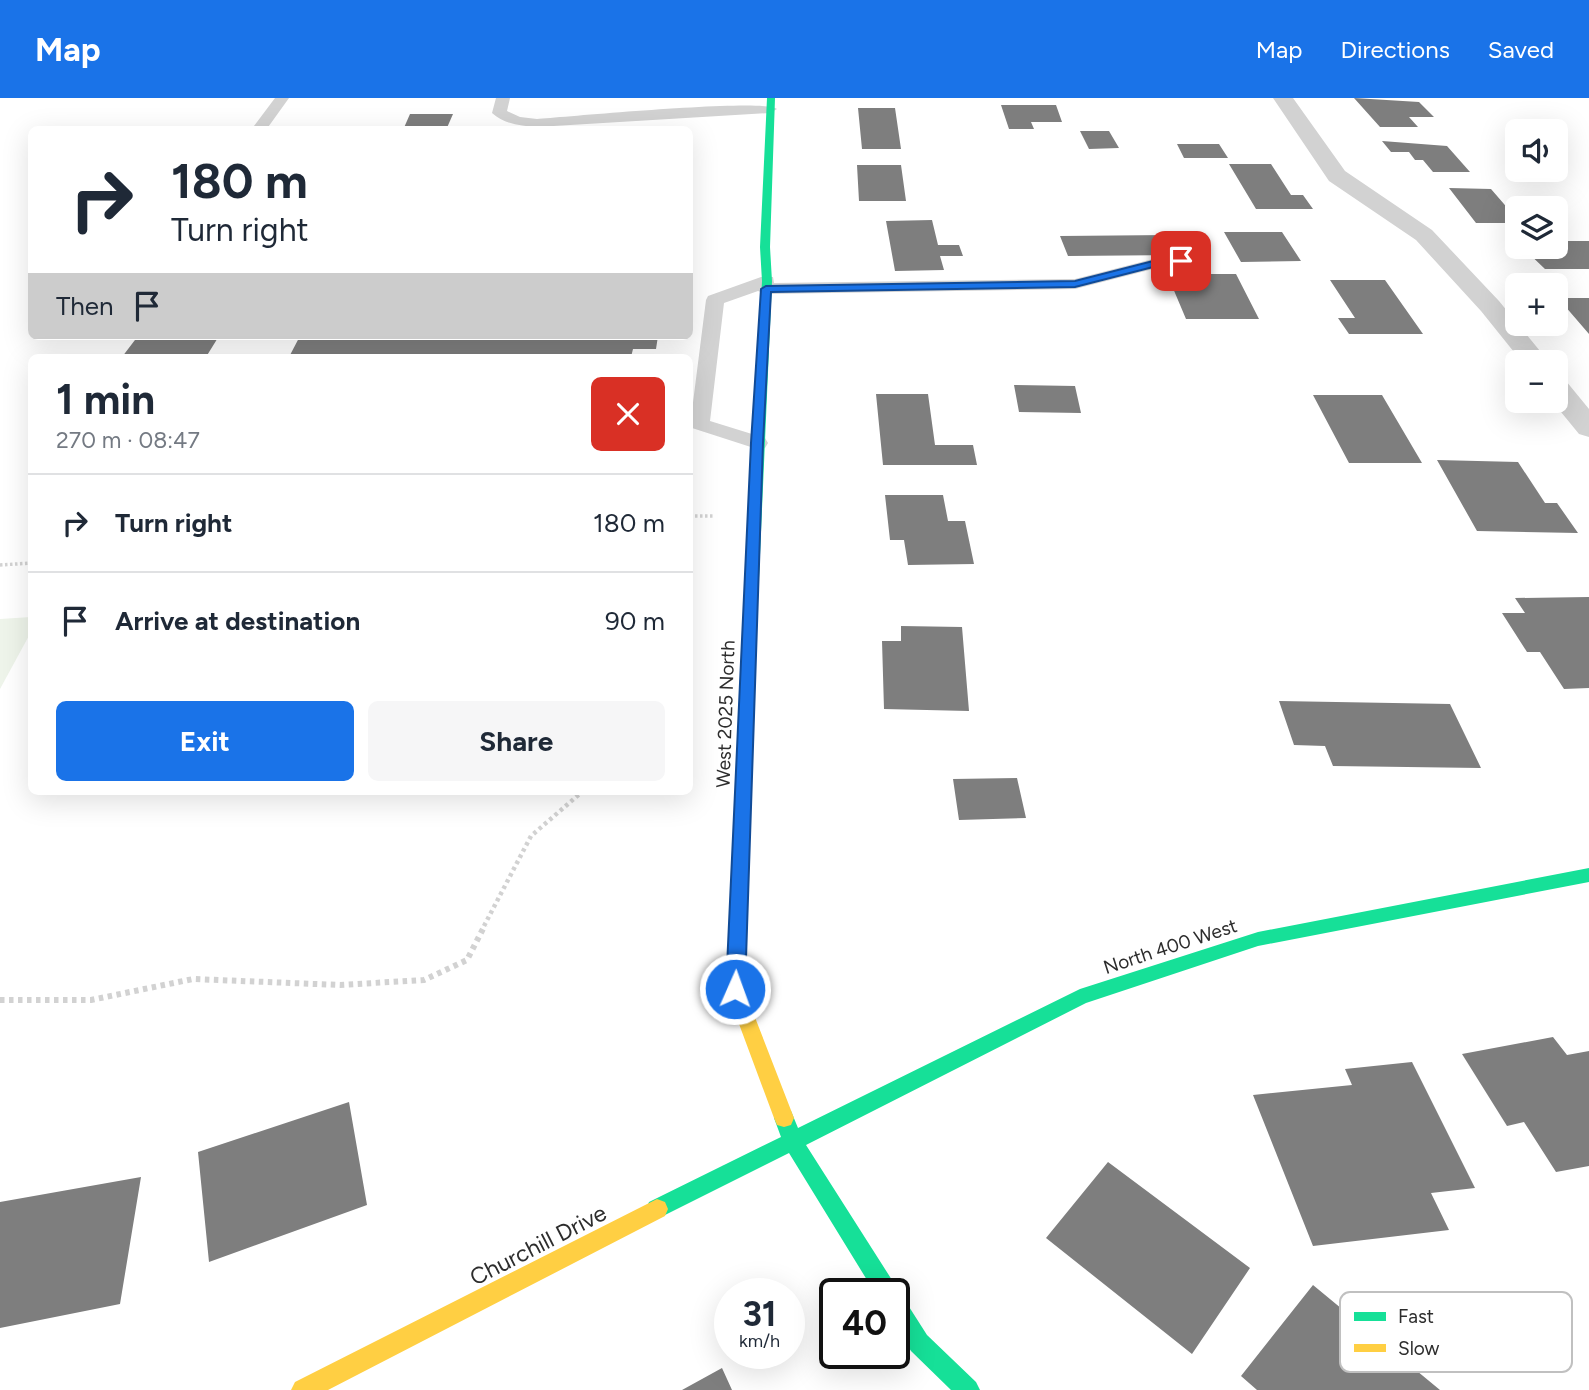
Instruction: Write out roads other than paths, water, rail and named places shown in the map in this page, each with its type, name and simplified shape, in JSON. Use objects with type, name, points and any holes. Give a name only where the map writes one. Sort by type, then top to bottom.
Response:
[{"type":"street","points":[[1283,98],[1337,176],[1424,235],[1490,306],[1526,350]]},
{"type":"street","name":"West 2025 North","points":[[770,104],[765,247],[767,285],[757,443],[735,989],[793,1142],[879,1278]]},
{"type":"street","points":[[1568,402],[1589,428]]},
{"type":"street","name":"North 400 West","points":[[793,1142],[890,1090],[1080,997],[1258,939],[1589,876]]},
{"type":"street","name":"Churchill Drive","points":[[303,1390],[793,1142]]},
{"type":"street","points":[[910,1329],[919,1343],[968,1390]]},
{"type":"lane","points":[[261,126],[282,98]]},
{"type":"lane","points":[[503,98],[499,113],[505,118],[537,123],[727,110],[770,104]]},
{"type":"lane","points":[[757,443],[699,424],[715,300],[767,285],[1075,284],[1157,263],[1181,261]]}]
